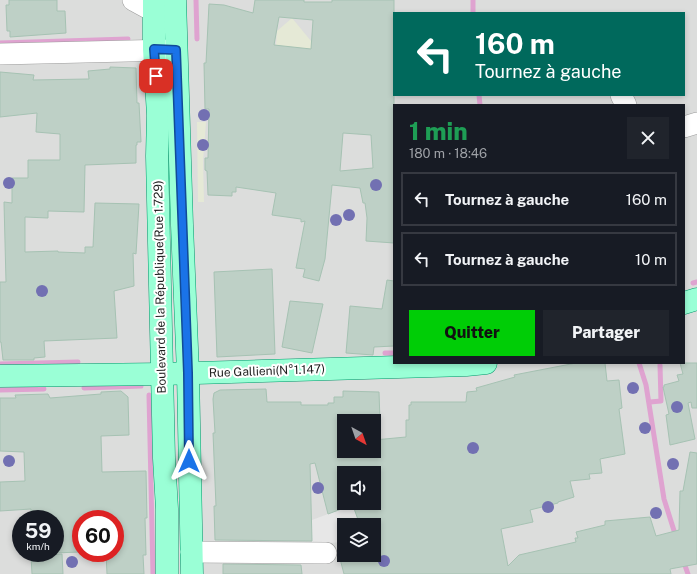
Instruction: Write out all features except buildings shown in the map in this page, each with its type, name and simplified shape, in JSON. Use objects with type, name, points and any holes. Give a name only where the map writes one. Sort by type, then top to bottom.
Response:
[{"type":"main road","name":"Boulevard de la République(Rue 1.729)","points":[[165,6],[165,50],[188,373],[192,574]]},
{"type":"main road","name":"Boulevard de la République(Rue 1.729)","points":[[165,50],[158,115],[157,156],[164,458],[167,509],[167,574]]},
{"type":"main road","points":[[685,303],[697,299]]},
{"type":"main road","name":"Rue Gallieni(N°1.147)","points":[[0,376],[162,374],[476,364]]},
{"type":"street","points":[[133,0],[165,6]]},
{"type":"street","points":[[0,54],[165,50]]},
{"type":"street","points":[[685,127],[697,123]]},
{"type":"street","points":[[191,552],[326,553]]},
{"type":"shaded area","points":[[0,0],[697,0],[697,574],[0,574]]},
{"type":"shaded area","points":[[292,18],[311,41],[312,56],[276,45],[277,31]]},
{"type":"shaded area","points":[[197,122],[206,122],[203,161],[204,202],[198,202]]},
{"type":"shaded area","points":[[339,510],[354,510],[357,518],[337,518],[337,542],[312,544],[312,520]]},
{"type":"waterway","points":[[196,0],[197,39]]},
{"type":"waterway","points":[[473,0],[473,12]]},
{"type":"waterway","points":[[0,43],[128,39]]},
{"type":"waterway","points":[[479,96],[480,104]]},
{"type":"waterway","points":[[693,283],[697,282]]},
{"type":"waterway","points":[[385,353],[393,353]]},
{"type":"waterway","points":[[0,364],[78,362]]},
{"type":"waterway","points":[[639,364],[646,385],[664,499],[676,537]]},
{"type":"waterway","points":[[650,402],[661,401],[660,365]]},
{"type":"waterway","points":[[84,388],[141,386]]},
{"type":"waterway","points":[[0,390],[44,389]]},
{"type":"waterway","points":[[149,395],[153,574]]},
{"type":"waterway","points":[[683,560],[688,574]]},
{"type":"route","points":[[156,76],[154,49],[176,50],[188,373],[189,461]]}]
